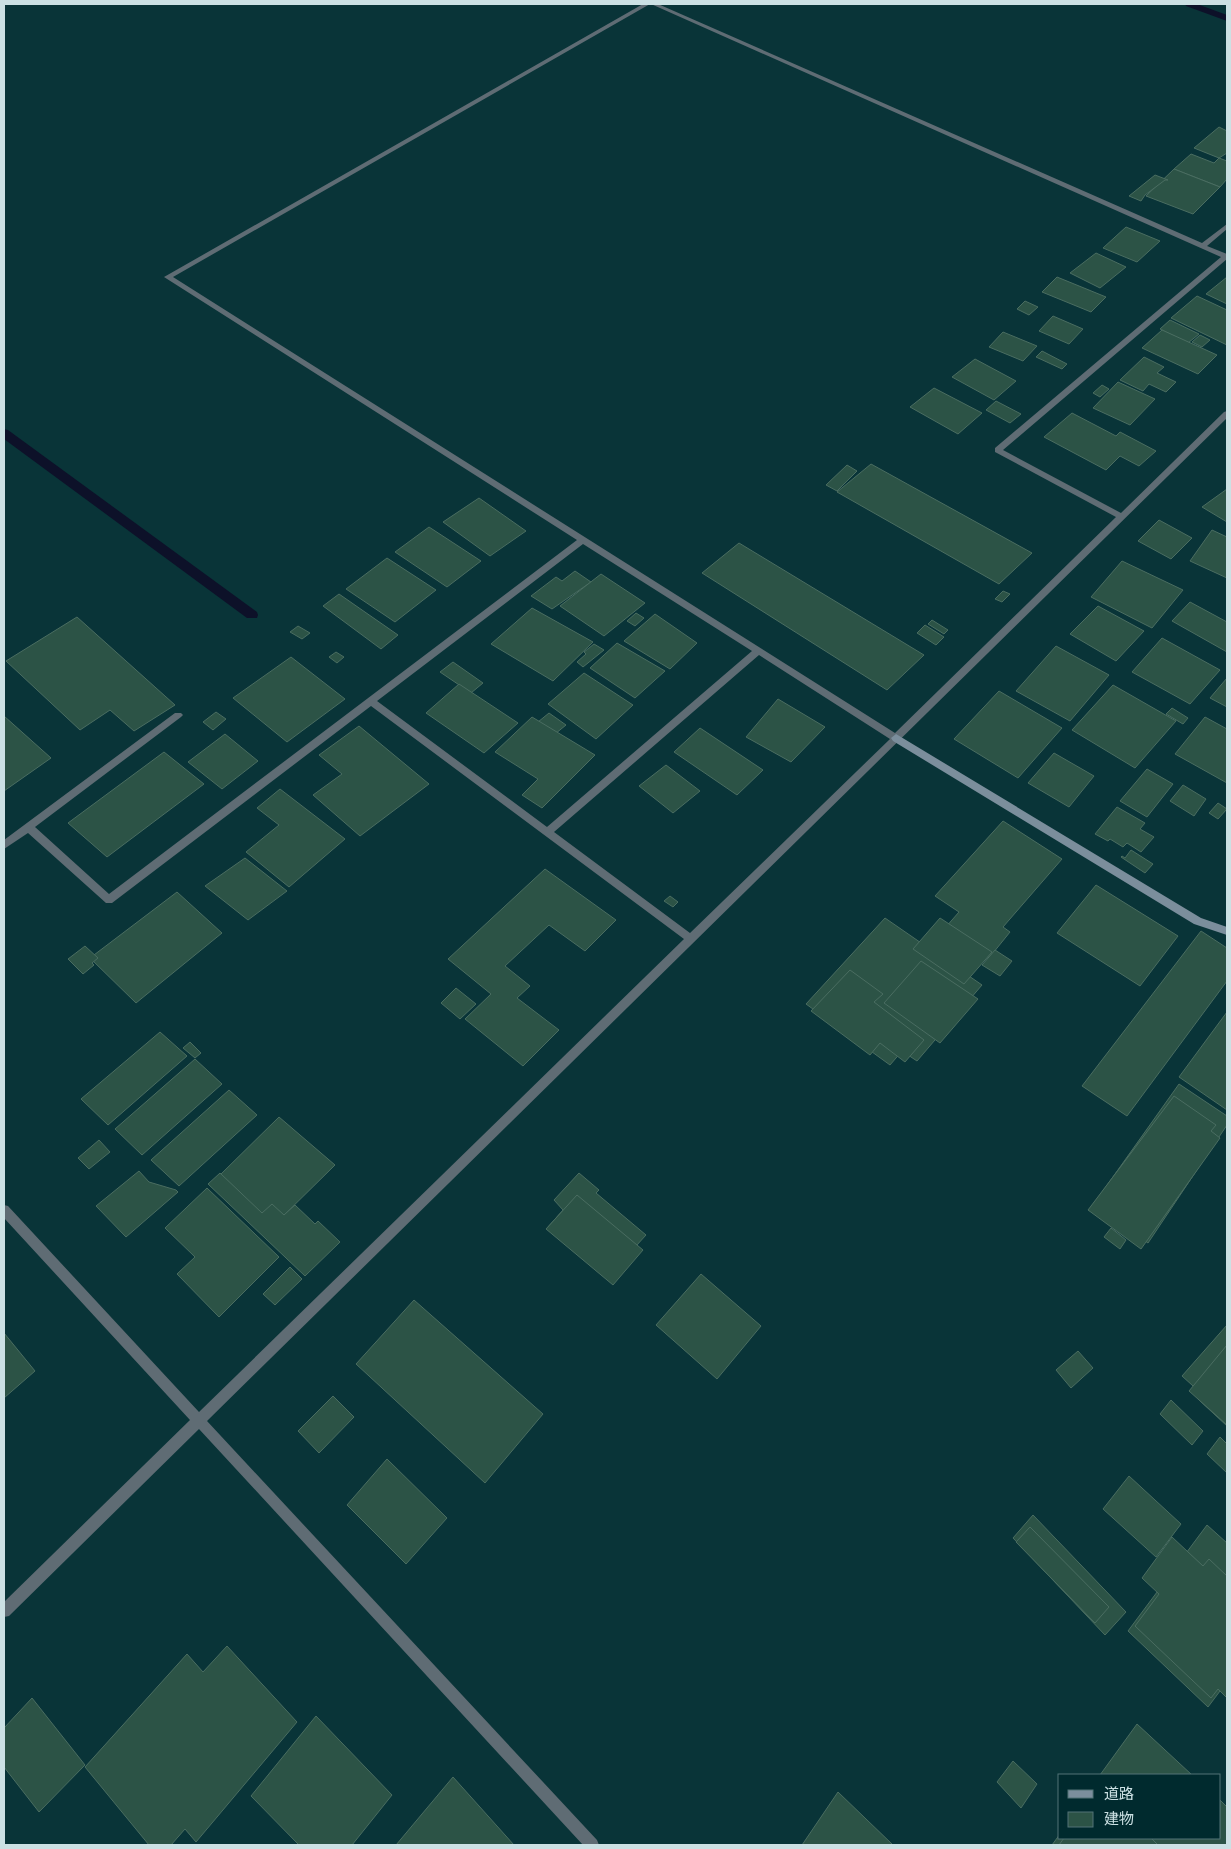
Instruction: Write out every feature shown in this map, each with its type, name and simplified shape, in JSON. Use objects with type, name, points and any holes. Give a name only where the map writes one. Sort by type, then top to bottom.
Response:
[{"type":"street","points":[[647,4],[168,277],[896,738],[1198,921],[1227,931]]},
{"type":"street","points":[[654,4],[1227,257],[998,450],[1122,517]]},
{"type":"street","points":[[1203,246],[1227,226]]},
{"type":"street","points":[[4,1611],[1227,414]]},
{"type":"street","points":[[28,827],[109,900],[583,540]]},
{"type":"street","points":[[547,833],[758,651]]},
{"type":"street","points":[[370,701],[691,939]]},
{"type":"street","points":[[4,845],[178,716]]},
{"type":"street","points":[[4,1210],[592,1845]]},
{"type":"building","points":[[1219,127],[1227,131],[1227,153],[1219,158],[1194,148]]},
{"type":"building","points":[[1191,154],[1214,163],[1219,158],[1227,161],[1227,179],[1220,187],[1174,169]]},
{"type":"building","points":[[1174,169],[1220,187],[1193,214],[1146,196]]},
{"type":"building","points":[[1155,175],[1168,180],[1165,180],[1145,195],[1141,201],[1129,196]]},
{"type":"building","points":[[1126,227],[1160,241],[1137,262],[1103,248]]},
{"type":"building","points":[[1096,253],[1126,267],[1100,288],[1070,273]]},
{"type":"building","points":[[1057,277],[1106,297],[1091,312],[1042,292]]},
{"type":"building","points":[[1227,277],[1227,304],[1206,294]]},
{"type":"building","points":[[1197,296],[1227,310],[1227,345],[1171,318]]},
{"type":"building","points":[[1025,301],[1038,307],[1029,315],[1017,309]]},
{"type":"building","points":[[1053,316],[1083,329],[1069,344],[1039,331]]},
{"type":"building","points":[[1170,320],[1199,334],[1188,343],[1160,329]]},
{"type":"building","points":[[1162,330],[1217,355],[1198,374],[1142,348]]},
{"type":"building","points":[[1003,332],[1037,346],[1023,361],[989,347]]},
{"type":"building","points":[[1200,335],[1210,340],[1202,347],[1192,342]]},
{"type":"building","points":[[1042,351],[1067,364],[1062,369],[1036,357]]},
{"type":"building","points":[[1144,357],[1164,367],[1157,373],[1176,382],[1166,392],[1149,384],[1143,391],[1120,380]]},
{"type":"building","points":[[975,359],[1016,381],[994,400],[952,377]]},
{"type":"building","points":[[1118,382],[1155,399],[1130,425],[1093,408]]},
{"type":"building","points":[[1102,385],[1109,389],[1100,397],[1093,393]]},
{"type":"building","points":[[934,388],[982,413],[958,434],[910,407]]},
{"type":"building","points":[[996,401],[1021,414],[1010,423],[986,410]]},
{"type":"building","points":[[1072,413],[1116,436],[1120,432],[1156,451],[1139,466],[1120,456],[1106,470],[1044,437]]},
{"type":"building","points":[[871,464],[1032,553],[999,584],[837,492]]},
{"type":"building","points":[[847,465],[857,471],[837,491],[826,485]]},
{"type":"building","points":[[1227,489],[1227,522],[1202,507]]},
{"type":"building","points":[[479,498],[526,531],[490,556],[443,522]]},
{"type":"building","points":[[1159,520],[1192,538],[1171,559],[1138,541]]},
{"type":"building","points":[[429,527],[481,561],[447,587],[395,552]]},
{"type":"building","points":[[1212,530],[1227,537],[1227,578],[1190,561]]},
{"type":"building","points":[[739,543],[924,655],[887,690],[702,573]]},
{"type":"building","points":[[387,558],[436,590],[395,622],[346,589]]},
{"type":"building","points":[[1122,561],[1183,590],[1152,628],[1091,597]]},
{"type":"building","points":[[575,571],[591,582],[552,609],[531,596],[556,577],[562,581]]},
{"type":"building","points":[[601,574],[645,603],[604,636],[560,606]]},
{"type":"building","points":[[1003,591],[1010,594],[1002,602],[995,599]]},
{"type":"building","points":[[339,594],[398,635],[381,649],[323,606]]},
{"type":"building","points":[[1190,602],[1227,622],[1227,652],[1172,621]]},
{"type":"building","points":[[1098,606],[1144,631],[1116,661],[1070,634]]},
{"type":"building","points":[[532,608],[593,642],[553,681],[491,644]]},
{"type":"building","points":[[636,613],[644,618],[635,626],[627,621]]},
{"type":"building","points":[[655,614],[697,643],[670,669],[624,641]]},
{"type":"building","points":[[77,617],[175,705],[134,731],[110,710],[80,730],[6,661]]},
{"type":"building","points":[[932,620],[948,630],[944,634],[928,624]]},
{"type":"building","points":[[925,625],[944,637],[936,645],[917,633]]},
{"type":"building","points":[[298,626],[310,633],[302,639],[290,632]]},
{"type":"building","points":[[1162,638],[1220,670],[1190,704],[1132,672]]},
{"type":"building","points":[[617,643],[665,671],[635,698],[590,668]]},
{"type":"building","points":[[594,644],[604,650],[583,667],[577,662],[586,654],[584,652]]},
{"type":"building","points":[[1056,646],[1109,675],[1070,721],[1016,691]]},
{"type":"building","points":[[336,652],[344,657],[337,663],[329,657]]},
{"type":"building","points":[[291,657],[345,699],[287,742],[233,698]]},
{"type":"building","points":[[453,662],[483,683],[471,693],[440,672]]},
{"type":"building","points":[[584,673],[633,705],[596,739],[548,704]]},
{"type":"building","points":[[1227,678],[1227,707],[1210,698]]},
{"type":"building","points":[[459,684],[518,723],[484,753],[426,713]]},
{"type":"building","points":[[1113,685],[1176,721],[1135,768],[1072,730]]},
{"type":"building","points":[[999,691],[1062,728],[1018,778],[954,739]]},
{"type":"building","points":[[778,699],[825,727],[791,762],[746,737]]},
{"type":"building","points":[[1172,708],[1188,718],[1183,724],[1166,714]]},
{"type":"building","points":[[216,712],[226,719],[213,730],[203,722]]},
{"type":"building","points":[[549,713],[566,725],[555,734],[538,722]]},
{"type":"building","points":[[4,716],[51,758],[4,791]]},
{"type":"building","points":[[532,717],[595,755],[542,808],[522,795],[538,779],[495,752]]},
{"type":"building","points":[[1205,717],[1227,729],[1227,783],[1175,754]]},
{"type":"building","points":[[359,726],[429,784],[360,836],[313,795],[342,774],[319,755]]},
{"type":"building","points":[[700,728],[763,770],[737,795],[674,752]]},
{"type":"building","points":[[225,734],[258,761],[222,789],[188,762]]},
{"type":"building","points":[[164,752],[204,784],[107,857],[68,823]]},
{"type":"building","points":[[1054,753],[1094,776],[1069,807],[1028,783]]},
{"type":"building","points":[[666,765],[700,791],[673,813],[639,786]]},
{"type":"building","points":[[1147,769],[1173,784],[1147,817],[1120,801]]},
{"type":"building","points":[[1183,785],[1206,799],[1194,816],[1170,801]]},
{"type":"building","points":[[280,789],[345,839],[289,887],[246,852],[279,825],[257,808]]},
{"type":"building","points":[[1218,803],[1227,809],[1218,819],[1209,813]]},
{"type":"building","points":[[1117,807],[1145,823],[1140,829],[1154,837],[1141,852],[1127,843],[1123,847],[1110,839],[1108,841],[1095,834]]},
{"type":"building","points":[[1003,821],[1062,859],[1003,927],[1010,932],[989,958],[945,928],[959,912],[935,896]]},
{"type":"building","points":[[1131,850],[1153,864],[1145,873],[1121,857],[1125,858]]},
{"type":"building","points":[[245,858],[287,891],[248,920],[205,886]]},
{"type":"building","points":[[545,869],[616,920],[585,951],[549,925],[505,966],[530,986],[517,998],[559,1030],[523,1066],[465,1019],[491,994],[448,959]]},
{"type":"building","points":[[1096,885],[1178,936],[1140,986],[1057,933]]},
{"type":"building","points":[[177,892],[222,933],[136,1003],[90,958]]},
{"type":"building","points":[[670,896],[678,902],[673,907],[664,901]]},
{"type":"building","points":[[885,918],[982,985],[917,1061],[902,1051],[890,1065],[806,1004]]},
{"type":"building","points":[[940,918],[992,952],[964,984],[913,949]]},
{"type":"building","points":[[1201,931],[1227,948],[1227,981],[1127,1116],[1082,1086]]},
{"type":"building","points":[[85,946],[98,958],[92,963],[94,965],[83,974],[68,959]]},
{"type":"building","points":[[995,950],[1012,961],[1000,976],[982,965]]},
{"type":"building","points":[[921,961],[978,999],[940,1043],[884,1003]]},
{"type":"building","points":[[850,970],[883,994],[874,1002],[924,1040],[905,1062],[880,1043],[870,1055],[811,1011]]},
{"type":"building","points":[[456,988],[476,1004],[460,1019],[441,1003]]},
{"type":"building","points":[[1227,1012],[1227,1110],[1179,1077]]},
{"type":"building","points":[[160,1032],[187,1056],[108,1125],[81,1099]]},
{"type":"building","points":[[190,1042],[201,1053],[195,1058],[183,1048]]},
{"type":"building","points":[[195,1059],[222,1084],[142,1155],[115,1129]]},
{"type":"building","points":[[1179,1084],[1227,1116],[1227,1125],[1148,1243],[1093,1205]]},
{"type":"building","points":[[229,1090],[257,1115],[179,1186],[151,1160]]},
{"type":"building","points":[[1174,1096],[1216,1125],[1211,1131],[1220,1138],[1141,1249],[1088,1210]]},
{"type":"building","points":[[279,1117],[335,1165],[274,1225],[220,1175]]},
{"type":"building","points":[[99,1140],[110,1152],[89,1169],[78,1158]]},
{"type":"building","points":[[139,1171],[149,1182],[178,1192],[126,1237],[96,1206]]},
{"type":"building","points":[[220,1173],[262,1213],[272,1204],[284,1215],[295,1205],[315,1224],[318,1221],[340,1242],[305,1276],[208,1184]]},
{"type":"building","points":[[579,1173],[599,1190],[596,1193],[646,1235],[607,1278],[548,1227],[563,1210],[554,1200]]},
{"type":"building","points":[[207,1188],[279,1257],[219,1317],[177,1274],[195,1257],[165,1228]]},
{"type":"building","points":[[577,1195],[643,1250],[613,1285],[546,1229]]},
{"type":"building","points":[[1111,1228],[1126,1240],[1120,1249],[1104,1237]]},
{"type":"building","points":[[290,1267],[302,1279],[275,1305],[263,1294]]},
{"type":"building","points":[[701,1274],[761,1326],[717,1379],[656,1325]]},
{"type":"building","points":[[414,1300],[543,1414],[485,1483],[356,1364]]},
{"type":"building","points":[[1227,1325],[1227,1426],[1199,1400],[1203,1395],[1182,1376]]},
{"type":"building","points":[[4,1333],[35,1371],[4,1398]]},
{"type":"building","points":[[1227,1345],[1227,1425],[1189,1391]]},
{"type":"building","points":[[1078,1351],[1093,1368],[1071,1388],[1056,1370]]},
{"type":"building","points":[[333,1396],[354,1417],[319,1453],[298,1431]]},
{"type":"building","points":[[1171,1400],[1203,1431],[1192,1445],[1160,1414]]},
{"type":"building","points":[[1220,1437],[1227,1444],[1227,1473],[1207,1454]]},
{"type":"building","points":[[387,1459],[447,1518],[406,1564],[347,1505]]},
{"type":"building","points":[[1129,1476],[1181,1524],[1156,1557],[1103,1509]]},
{"type":"building","points":[[1033,1515],[1126,1612],[1105,1635],[1013,1538]]},
{"type":"building","points":[[1207,1525],[1227,1543],[1227,1691],[1223,1687],[1208,1707],[1128,1631]]},
{"type":"building","points":[[1030,1527],[1109,1607],[1095,1623],[1016,1542]]},
{"type":"building","points":[[1172,1537],[1203,1566],[1209,1559],[1227,1576],[1227,1698],[1218,1689],[1211,1698],[1135,1626],[1159,1594],[1142,1578]]},
{"type":"building","points":[[227,1646],[297,1722],[196,1842],[185,1829],[171,1845],[149,1845],[85,1767],[187,1654],[203,1672]]},
{"type":"building","points":[[32,1698],[85,1765],[39,1812],[4,1767],[4,1728]]},
{"type":"building","points":[[316,1716],[392,1795],[352,1845],[299,1845],[251,1796]]},
{"type":"building","points":[[1137,1724],[1191,1774],[1101,1774]]},
{"type":"building","points":[[1013,1761],[1037,1784],[1021,1808],[997,1782]]},
{"type":"building","points":[[453,1777],[514,1845],[396,1845]]},
{"type":"building","points":[[838,1792],[893,1845],[802,1845]]},
{"type":"building","points":[[1221,1801],[1227,1807],[1227,1845],[1052,1845],[1058,1837],[1058,1839],[1221,1839]]},
{"type":"building","points":[[1063,1839],[1152,1839],[1158,1845],[1059,1845]]},
{"type":"waterway","points":[[1189,4],[1227,18]]},
{"type":"waterway","points":[[4,433],[252,615]]}]
